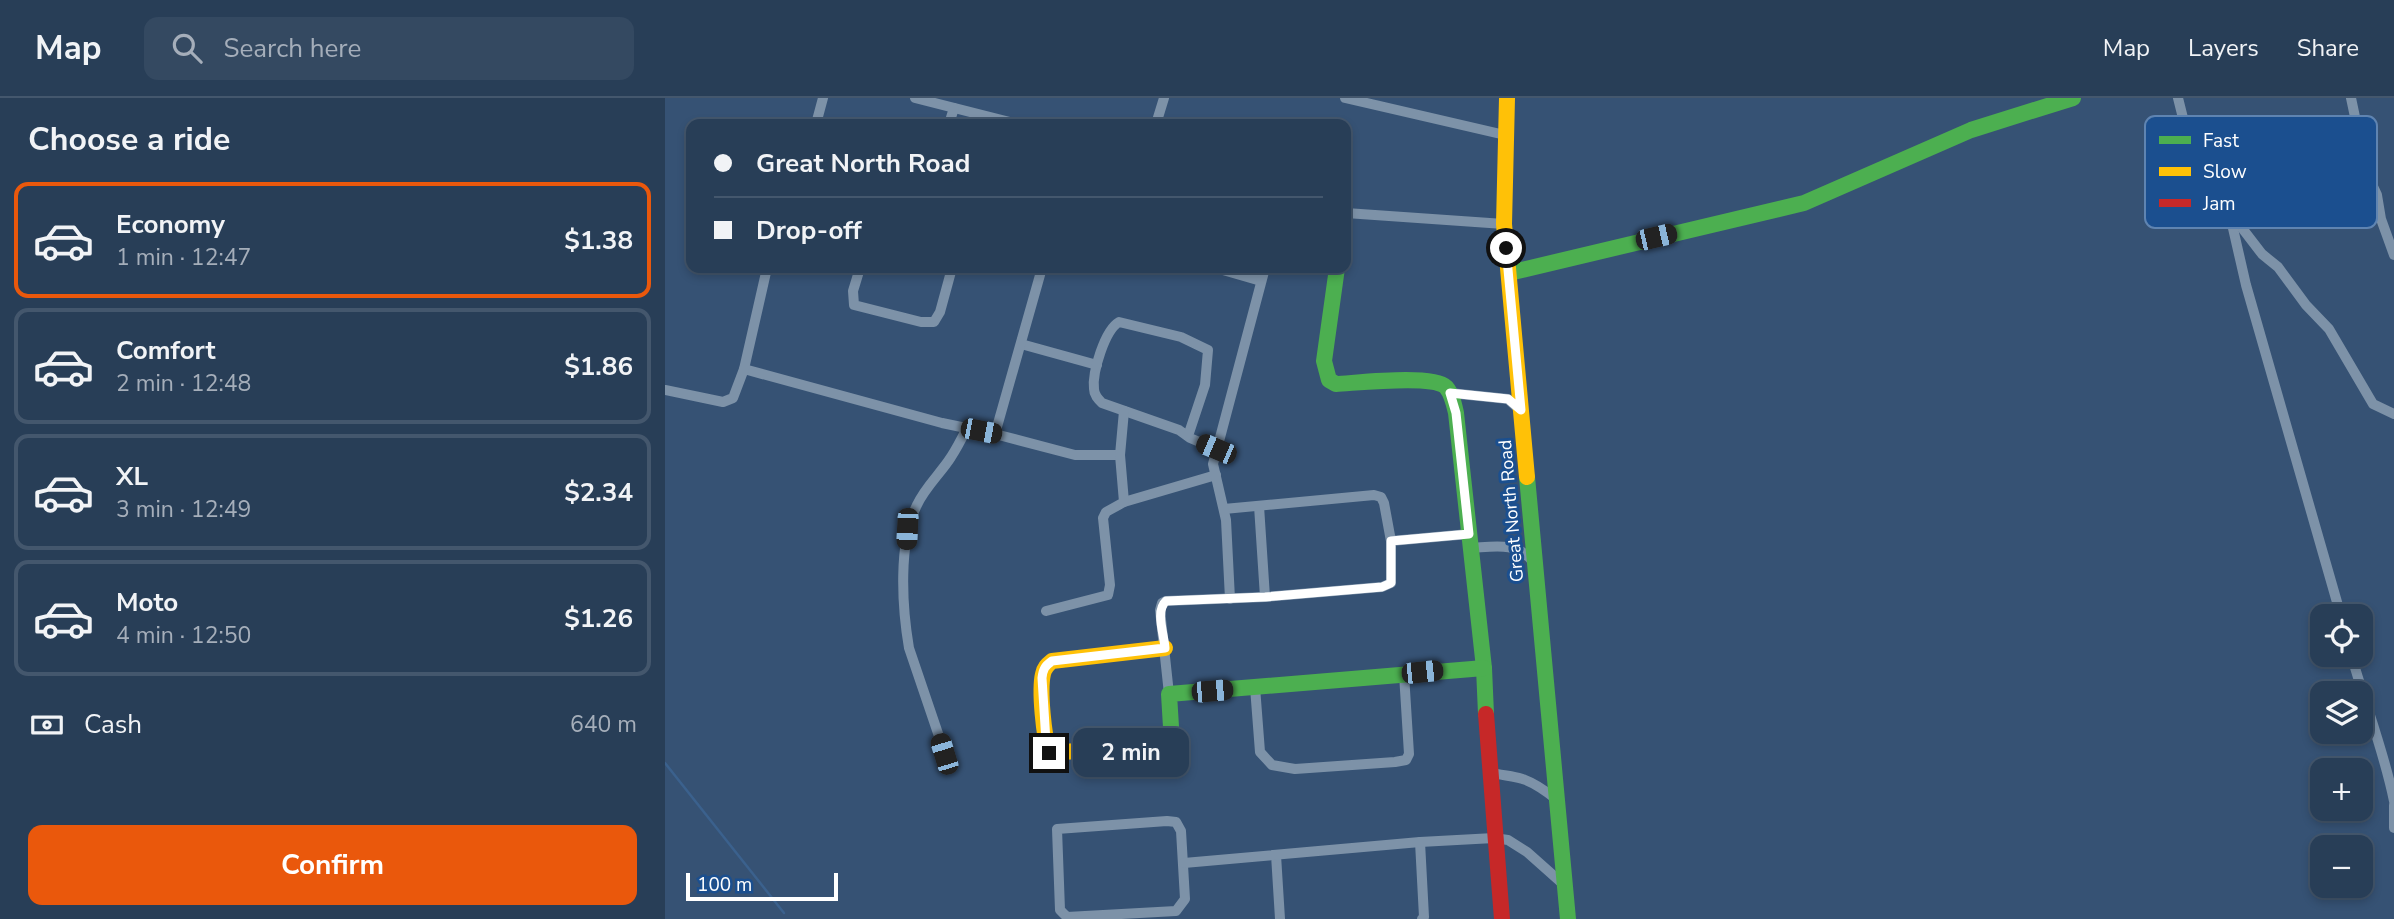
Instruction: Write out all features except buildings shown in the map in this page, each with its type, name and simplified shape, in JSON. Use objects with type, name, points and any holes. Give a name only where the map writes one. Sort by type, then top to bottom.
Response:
[{"type":"main road","name":"Great North Road","points":[[1507,98],[1504,224],[1567,919]]},
{"type":"main road","points":[[1509,273],[1804,203],[1971,130],[2073,98]]},
{"type":"main road","points":[[1336,273],[1324,361],[1329,380],[1336,384],[1441,384],[1450,393],[1456,413],[1483,668],[1502,919]]},
{"type":"main road","points":[[1165,648],[1052,661],[1046,665],[1042,678],[1049,753],[1164,744],[1171,733],[1169,694],[1483,668]]},
{"type":"street","points":[[817,119],[823,98]]},
{"type":"street","points":[[915,98],[997,119]]},
{"type":"street","points":[[1158,119],[1164,98]]},
{"type":"street","points":[[1345,98],[1505,135]]},
{"type":"street","points":[[2178,98],[2183,116]]},
{"type":"street","points":[[2351,98],[2355,116]]},
{"type":"street","points":[[951,119],[954,108]]},
{"type":"street","points":[[2377,195],[2381,219],[2394,255]]},
{"type":"street","points":[[1351,213],[1504,224]]},
{"type":"street","points":[[2233,228],[2243,275],[2337,604]]},
{"type":"street","points":[[2242,228],[2329,329],[2373,404],[2394,414]]},
{"type":"street","points":[[665,390],[723,402],[733,398],[744,369],[766,273]]},
{"type":"street","points":[[858,273],[853,291],[854,305],[921,322],[933,322],[940,312],[951,273]]},
{"type":"street","points":[[995,434],[1041,273]]},
{"type":"street","points":[[1233,273],[1261,281]]},
{"type":"street","points":[[1230,599],[1224,509],[1213,464],[1263,273]]},
{"type":"street","points":[[1188,436],[1196,419],[1205,385],[1207,350],[1181,337],[1119,322],[1111,326],[1097,365],[1095,396],[1102,403],[1179,430],[1188,436],[1216,449]]},
{"type":"street","points":[[1021,344],[1097,365]]},
{"type":"street","points":[[744,369],[1075,455],[1120,455]]},
{"type":"street","points":[[1450,393],[1508,399],[1521,410]]},
{"type":"street","points":[[1124,411],[1120,455],[1125,502]]},
{"type":"street","points":[[944,754],[906,633],[904,577],[907,529],[917,503],[953,455],[967,428]]},
{"type":"street","points":[[1046,611],[1108,595],[1110,585],[1103,518],[1106,512],[1125,502],[1216,475]]},
{"type":"street","points":[[1169,694],[1160,610],[1166,601],[1265,597],[1382,587],[1391,583],[1391,541],[1381,497],[1374,495],[1224,509]]},
{"type":"street","points":[[1259,506],[1265,597]]},
{"type":"street","points":[[1391,541],[1469,541],[1508,546],[1527,555],[1535,565]]},
{"type":"street","points":[[2355,667],[2369,718],[2386,760],[2394,803],[2394,828]]},
{"type":"street","points":[[1255,687],[1260,752],[1272,765],[1294,769],[1395,762],[1406,760],[1409,754],[1404,674]]},
{"type":"street","points":[[1489,773],[1521,776],[1536,783],[1558,800]]},
{"type":"street","points":[[1176,822],[1181,831],[1184,863],[1185,900],[1177,911],[1067,917],[1060,910],[1057,829],[1176,822]]},
{"type":"street","points":[[1184,863],[1494,838],[1508,840],[1527,852],[1565,886]]},
{"type":"street","points":[[1420,842],[1422,919]]},
{"type":"street","points":[[1276,855],[1280,919]]},
{"type":"waterway","points":[[665,763],[784,913]]},
{"type":"traffic: fast","points":[[1509,273],[1804,203],[1971,130],[2073,98]]},
{"type":"traffic: fast","points":[[1336,273],[1324,361],[1329,380],[1336,384],[1426,381],[1446,387],[1453,399],[1484,668],[1486,714]]},
{"type":"traffic: fast","points":[[1527,477],[1568,919]]},
{"type":"traffic: fast","points":[[1091,750],[1164,744],[1171,727],[1169,694],[1484,668]]},
{"type":"traffic: slow","points":[[1507,98],[1504,224],[1527,477]]},
{"type":"traffic: slow","points":[[1091,750],[1049,753],[1042,702],[1043,672],[1046,667],[1052,661],[1165,648]]},
{"type":"traffic: jam","points":[[1486,714],[1502,919]]},
{"type":"route","points":[[1049,753],[1042,678],[1046,665],[1052,661],[1165,648],[1160,610],[1166,601],[1265,597],[1382,587],[1391,583],[1391,541],[1469,534],[1456,413],[1450,393],[1508,399],[1521,410],[1506,248]]}]
